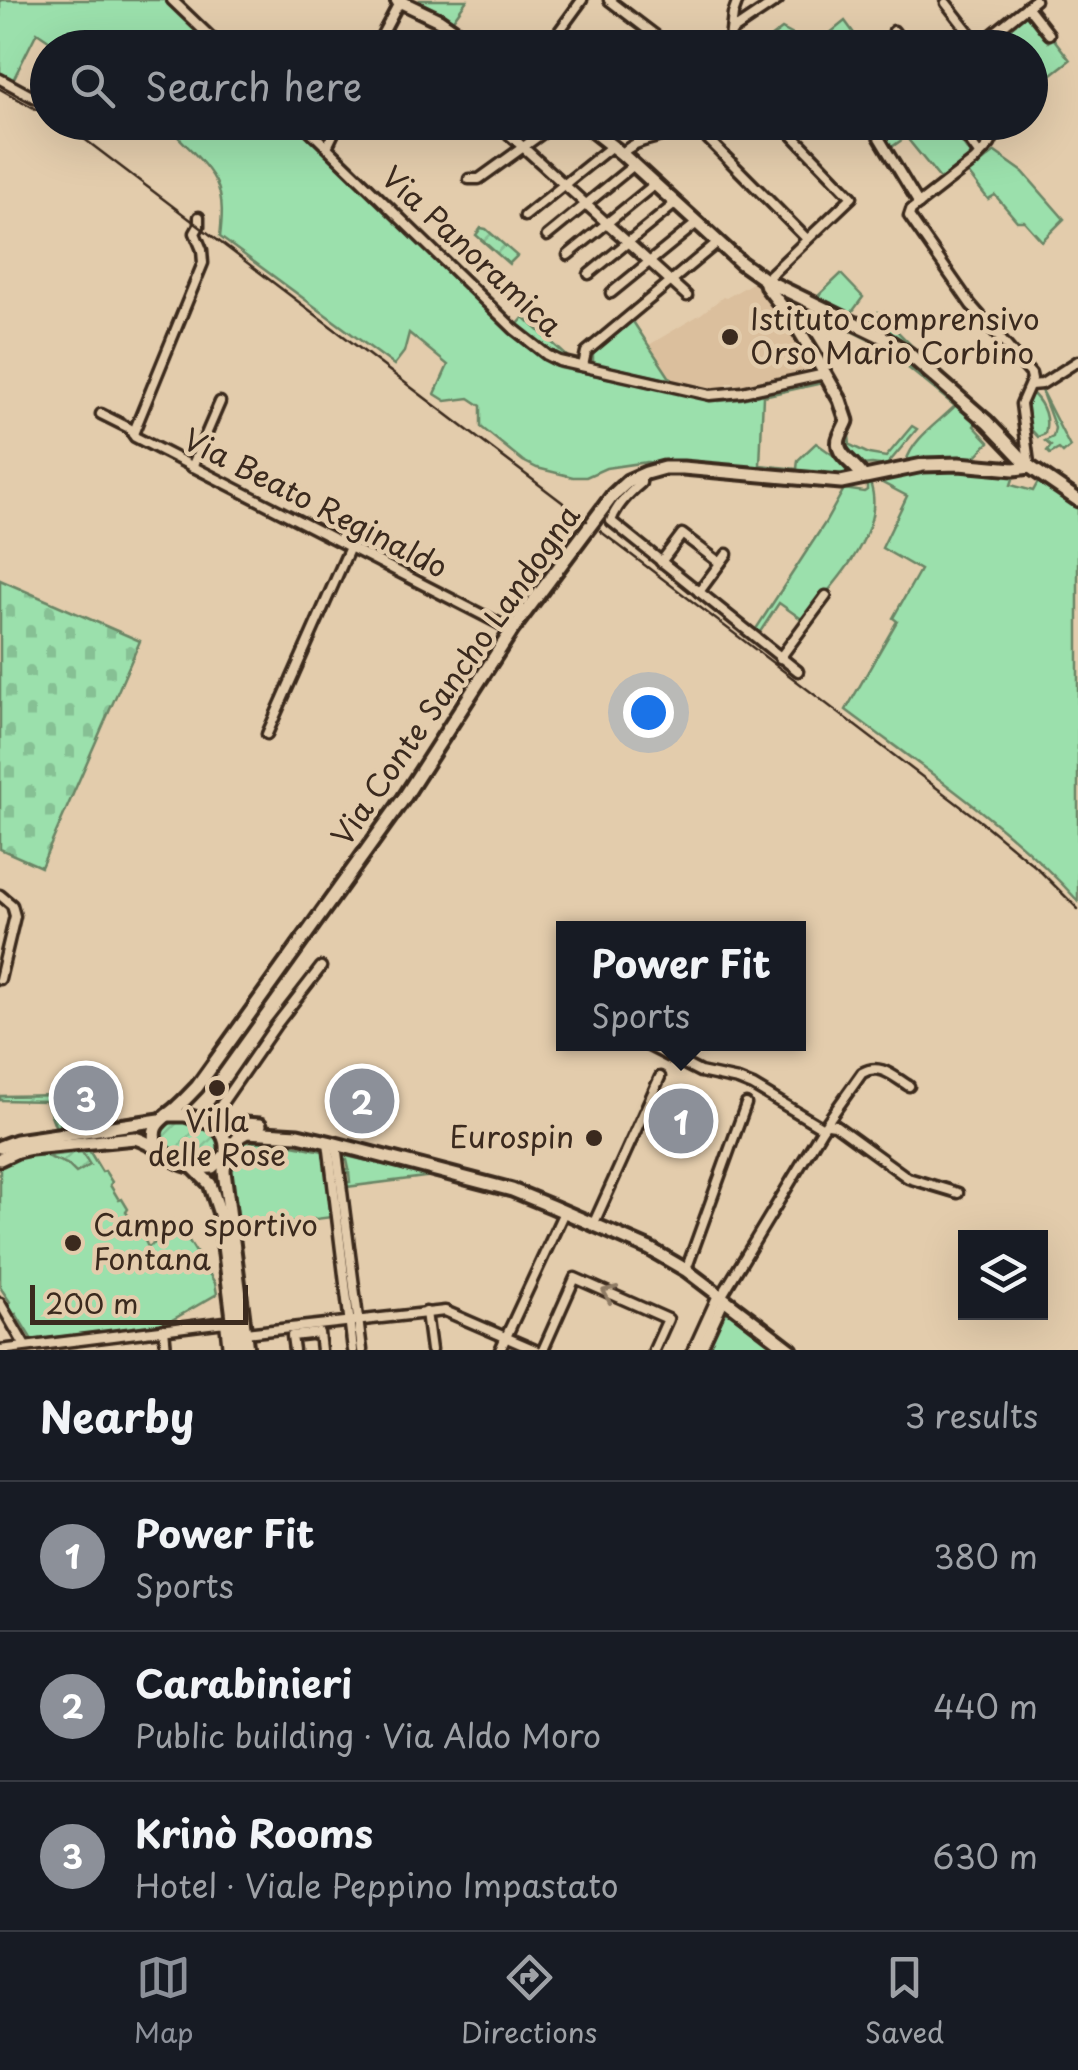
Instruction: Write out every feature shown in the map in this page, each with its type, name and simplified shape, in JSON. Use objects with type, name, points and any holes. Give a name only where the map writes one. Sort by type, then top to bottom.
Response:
[{"type":"main road","points":[[398,1],[453,30]]},
{"type":"main road","points":[[604,140],[765,280],[881,336],[909,354],[1024,452],[1030,467],[1077,498]]},
{"type":"main road","points":[[765,280],[840,400],[847,421],[838,447],[864,477]]},
{"type":"main road","points":[[641,475],[664,468],[683,468],[841,482],[923,465],[1030,467]]},
{"type":"main road","name":"Via Conte Sancho Landogna","points":[[163,1118],[197,1087],[404,798],[512,630],[612,495],[641,475]]},
{"type":"main road","points":[[197,1087],[190,1101],[226,1139],[224,1171],[247,1350]]},
{"type":"main road","points":[[0,1148],[16,1141],[180,1114],[225,1128],[244,1124],[266,1126],[298,1136]]},
{"type":"main road","points":[[157,1149],[153,1136],[163,1118]]},
{"type":"main road","points":[[192,1167],[212,1167],[247,1132],[332,1143],[512,1190],[650,1249],[686,1270],[791,1350]]},
{"type":"main road","points":[[0,1159],[17,1151],[135,1138],[192,1167],[210,1184],[220,1214],[237,1350]]},
{"type":"street","points":[[172,0],[203,30]]},
{"type":"street","points":[[560,30],[582,0]]},
{"type":"street","points":[[609,0],[648,30]]},
{"type":"street","points":[[732,30],[738,0]]},
{"type":"street","points":[[732,30],[778,0]]},
{"type":"street","points":[[1017,0],[1029,5],[1046,30]]},
{"type":"street","points":[[383,30],[398,1]]},
{"type":"street","points":[[946,3],[965,30]]},
{"type":"street","points":[[997,30],[1029,5]]},
{"type":"street","points":[[0,79],[30,95]]},
{"type":"street","name":"Via Panoramica","points":[[320,140],[514,329],[547,356],[710,394],[742,392],[825,374]]},
{"type":"street","points":[[327,147],[330,140]]},
{"type":"street","points":[[518,140],[687,296]]},
{"type":"street","points":[[468,178],[479,179],[534,140]]},
{"type":"street","points":[[525,216],[617,150],[646,140]]},
{"type":"street","points":[[709,140],[807,239]]},
{"type":"street","points":[[765,280],[852,197],[797,140]]},
{"type":"street","points":[[880,140],[919,204]]},
{"type":"street","points":[[969,140],[979,154]]},
{"type":"street","points":[[992,140],[974,161],[910,212],[910,220],[971,305],[1031,374],[1021,404],[1024,452]]},
{"type":"street","points":[[546,236],[634,165]]},
{"type":"street","points":[[568,254],[655,184]]},
{"type":"street","points":[[589,274],[676,204]]},
{"type":"street","points":[[132,434],[203,263],[196,233],[199,217]]},
{"type":"street","points":[[610,293],[696,223]]},
{"type":"street","points":[[583,366],[586,352],[718,242]]},
{"type":"street","points":[[806,379],[815,370],[816,358]]},
{"type":"street","points":[[1030,385],[1042,384],[1078,361]]},
{"type":"street","points":[[192,466],[220,402]]},
{"type":"street","name":"Via Beato Reginaldo","points":[[100,414],[128,428],[135,438],[512,630]]},
{"type":"street","points":[[641,475],[641,483],[627,495],[611,520],[798,671]]},
{"type":"street","points":[[661,562],[682,534],[720,563]]},
{"type":"street","points":[[267,734],[350,546]]},
{"type":"street","points":[[699,592],[727,554]]},
{"type":"street","points":[[780,658],[826,596]]},
{"type":"street","points":[[0,895],[12,906],[15,916],[0,979]]},
{"type":"street","points":[[206,1121],[321,967]]},
{"type":"street","points":[[658,1051],[700,1072],[753,1086],[826,1126],[834,1125],[908,1178],[958,1193]]},
{"type":"street","points":[[692,1350],[721,1297],[862,1073],[882,1069],[909,1086]]},
{"type":"street","points":[[593,1224],[660,1078]]},
{"type":"street","points":[[686,1270],[746,1104]]},
{"type":"street","points":[[332,1143],[354,1320],[362,1350]]},
{"type":"street","points":[[500,1350],[564,1212]]},
{"type":"street","points":[[543,1350],[576,1278],[668,1319],[654,1350]]},
{"type":"street","points":[[702,1350],[721,1297]]},
{"type":"street","points":[[0,1303],[22,1348]]},
{"type":"street","points":[[245,1334],[445,1311],[535,1350]]},
{"type":"street","points":[[426,1312],[431,1350]]},
{"type":"street","points":[[353,1350],[354,1320]]},
{"type":"street","points":[[0,1350],[225,1322],[228,1350]]},
{"type":"street","points":[[164,1329],[166,1350]]},
{"type":"street","points":[[294,1350],[292,1336],[318,1333],[321,1350]]},
{"type":"street","points":[[83,1339],[84,1350]]},
{"type":"shaded area","name":"Istituto comprensivo Orso Mario Corbino","points":[[754,282],[803,345],[812,363],[810,369],[734,388],[733,383],[728,383],[722,389],[670,378],[649,345],[723,297]]},
{"type":"green space","points":[[0,0],[166,0],[198,30],[30,30],[30,46],[12,82],[0,76]]},
{"type":"green space","points":[[420,0],[467,0],[452,21]]},
{"type":"green space","points":[[1028,13],[1040,30],[1008,30]]},
{"type":"green space","points":[[845,21],[852,30],[834,30]]},
{"type":"green space","points":[[1053,38],[1070,60],[1048,77],[1048,42]]},
{"type":"green space","points":[[181,140],[312,140],[512,335],[560,368],[719,401],[825,381],[763,396],[760,465],[797,469],[798,460],[816,443],[855,474],[829,478],[647,462],[573,477],[537,468],[481,427],[481,406],[469,398],[446,401],[435,394],[448,365],[409,333],[404,352],[394,365],[220,237],[219,189]]},
{"type":"green space","points":[[883,140],[902,140],[889,149]]},
{"type":"green space","points":[[908,140],[960,140],[972,157],[941,180]]},
{"type":"green space","points":[[995,152],[1023,172],[1064,219],[1042,241],[1024,221],[1017,221],[995,195],[988,199],[968,173]]},
{"type":"green space","points":[[481,228],[517,256],[509,264],[476,235]]},
{"type":"green space","points":[[841,274],[863,297],[850,315],[816,298]]},
{"type":"green space","points":[[774,289],[890,348],[978,421],[974,426],[989,442],[973,459],[906,462],[920,438],[955,406],[907,367],[909,364],[795,303],[790,308]]},
{"type":"green space","points":[[878,312],[922,356],[921,357],[868,324]]},
{"type":"green space","points":[[524,317],[570,359],[542,345],[519,327]]},
{"type":"green space","points":[[632,320],[670,378],[593,363],[593,354]]},
{"type":"green space","points":[[1041,390],[1070,447],[1063,453],[1059,449],[1050,454],[1047,451],[1051,446],[1045,441],[1053,437],[1055,428]]},
{"type":"green space","points":[[1030,394],[1040,403],[1046,417],[1045,434],[1038,437],[1026,424]]},
{"type":"green space","points":[[912,426],[917,429],[886,466],[862,465],[846,448],[845,438],[853,427],[850,445],[886,457]]},
{"type":"green space","points":[[939,468],[1015,473],[1011,485],[1033,491],[1038,482],[1078,505],[1078,901],[996,824],[846,710],[897,621],[893,618],[920,570],[882,548],[907,496],[875,479]]},
{"type":"green space","points":[[867,482],[873,501],[871,520],[854,557],[803,620],[779,603],[758,635],[754,632],[844,489],[864,492]]},
{"type":"green space","points":[[0,580],[140,641],[41,867],[0,849]]},
{"type":"green space","points":[[65,1095],[57,1131],[46,1101],[0,1100],[0,1096]]},
{"type":"green space","points":[[169,1121],[202,1125],[215,1135],[223,1150],[202,1163],[178,1155],[162,1146],[161,1129]]},
{"type":"green space","points":[[273,1141],[323,1151],[332,1217],[237,1229],[231,1183],[233,1161],[245,1142]]},
{"type":"green space","name":"Campo sportivo Fontana","points":[[87,1147],[112,1182],[110,1185],[148,1247],[181,1228],[215,1283],[217,1294],[165,1324],[32,1340],[0,1287],[0,1167],[21,1155]]},
{"type":"green space","points":[[82,1152],[90,1165],[76,1173],[67,1164],[46,1156]]},
{"type":"green space","points":[[342,1155],[433,1176],[346,1187],[349,1172],[344,1170],[349,1169]]},
{"type":"green space","points":[[725,1313],[729,1313],[777,1350],[705,1350]]},
{"type":"railway","points":[[0,89],[30,106]]},
{"type":"railway","points":[[85,140],[587,521]]},
{"type":"railway","points":[[600,531],[984,824],[1078,909]]},
{"type":"place","name":"Istituto comprensivo Orso Mario Corbino","points":[[730,337]]},
{"type":"place","name":"Villa delle Rose","points":[[217,1088]]},
{"type":"place","name":"Krinò Rooms","points":[[86,1098]]},
{"type":"place","name":"Carabinieri","points":[[362,1101]]},
{"type":"place","name":"Power Fit","points":[[681,1121]]},
{"type":"place","name":"Eurospin","points":[[594,1138]]},
{"type":"place","name":"Campo sportivo Fontana","points":[[73,1243]]}]
